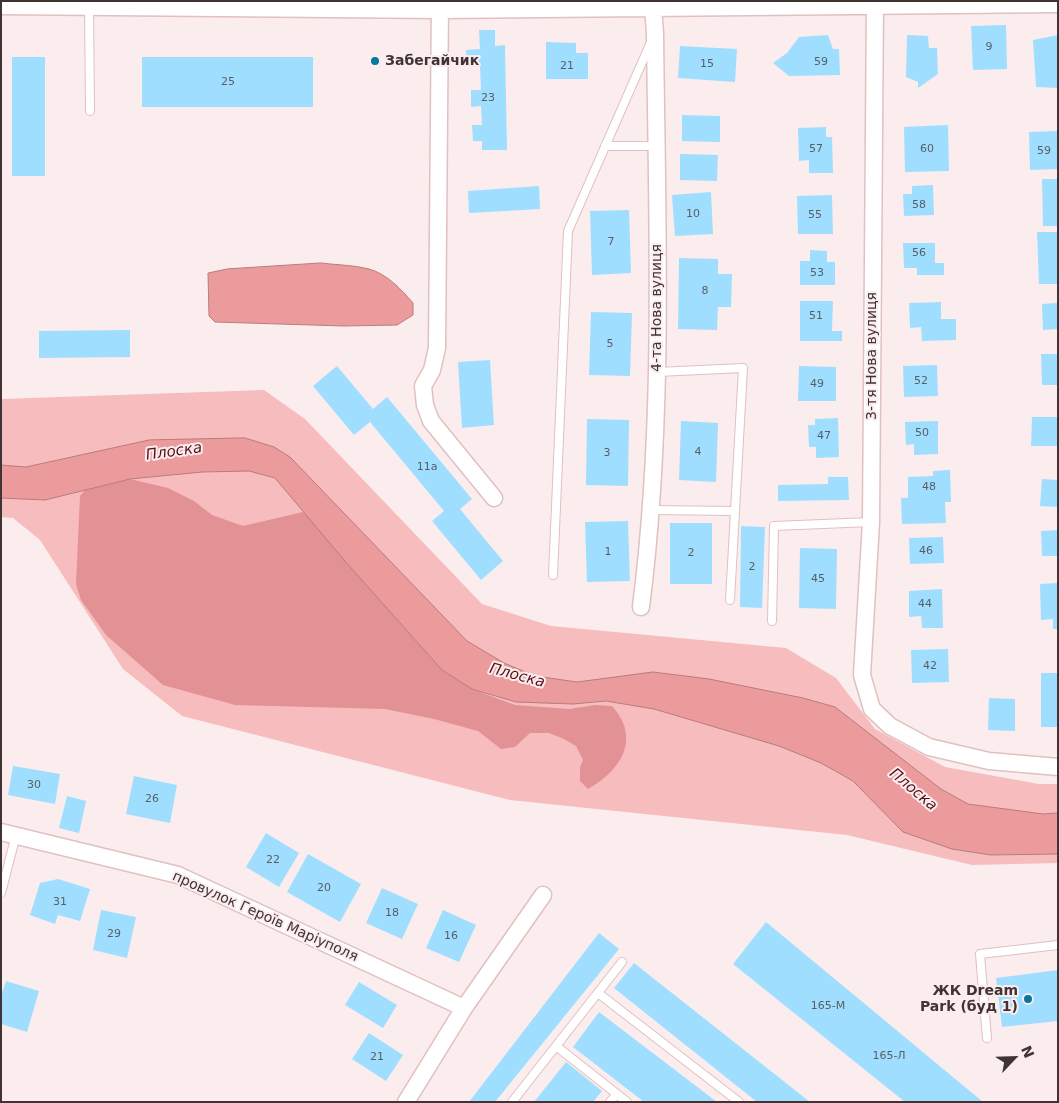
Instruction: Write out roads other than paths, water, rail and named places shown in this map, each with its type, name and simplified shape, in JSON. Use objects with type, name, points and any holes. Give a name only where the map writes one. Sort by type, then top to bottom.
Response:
[{"type":"street","points":[[1,6],[221,4],[653,8],[875,4],[1058,4]]},
{"type":"street","name":"3-тя Нова вулиця","points":[[875,4],[871,522],[862,675],[872,709],[890,726],[929,747],[989,761],[1058,767]]},
{"type":"street","points":[[440,6],[437,348],[432,370],[423,386],[425,405],[431,421],[494,498]]},
{"type":"street","name":"4-та Нова вулиця","points":[[641,607],[652,510],[657,372],[655,33],[653,8]]},
{"type":"street","name":"провулок Героїв Маріуполя","points":[[9,834],[178,875],[464,1008]]},
{"type":"street","points":[[406,1102],[464,1008],[543,895]]},
{"type":"lane","points":[[89,6],[90,112]]},
{"type":"lane","points":[[553,575],[568,232],[655,33]]},
{"type":"lane","points":[[605,146],[656,146]]},
{"type":"lane","points":[[657,372],[743,368],[730,600]]},
{"type":"lane","points":[[652,510],[734,511]]},
{"type":"lane","points":[[772,622],[774,526],[871,522]]},
{"type":"lane","points":[[1,893],[9,834]]},
{"type":"lane","points":[[987,1038],[980,954],[1058,945]]},
{"type":"lane","points":[[512,1102],[622,962]]},
{"type":"lane","points":[[598,993],[739,1102]]},
{"type":"lane","points":[[556,1046],[628,1102]]},
{"type":"lane","points":[[610,1102],[617,1094]]},
{"type":"water","points":[[321,263],[363,268],[382,274],[399,287],[413,303],[413,315],[397,325],[344,326],[215,322],[209,316],[208,273],[227,269]]},
{"type":"water","name":"Плоска","points":[[245,438],[274,447],[290,457],[467,641],[504,663],[535,676],[577,682],[653,672],[709,679],[803,698],[835,707],[941,789],[968,804],[1043,814],[1058,813],[1058,854],[991,855],[952,849],[903,832],[853,781],[821,763],[779,746],[654,709],[606,701],[573,704],[516,702],[472,689],[442,670],[344,560],[275,478],[249,471],[202,472],[130,479],[45,500],[1,498],[1,465],[26,467],[149,440]]},
{"type":"place","name":"Забегайчик","points":[[375,61]]},
{"type":"place","name":"ЖК Dream Park (буд 1)","points":[[1028,999]]}]
